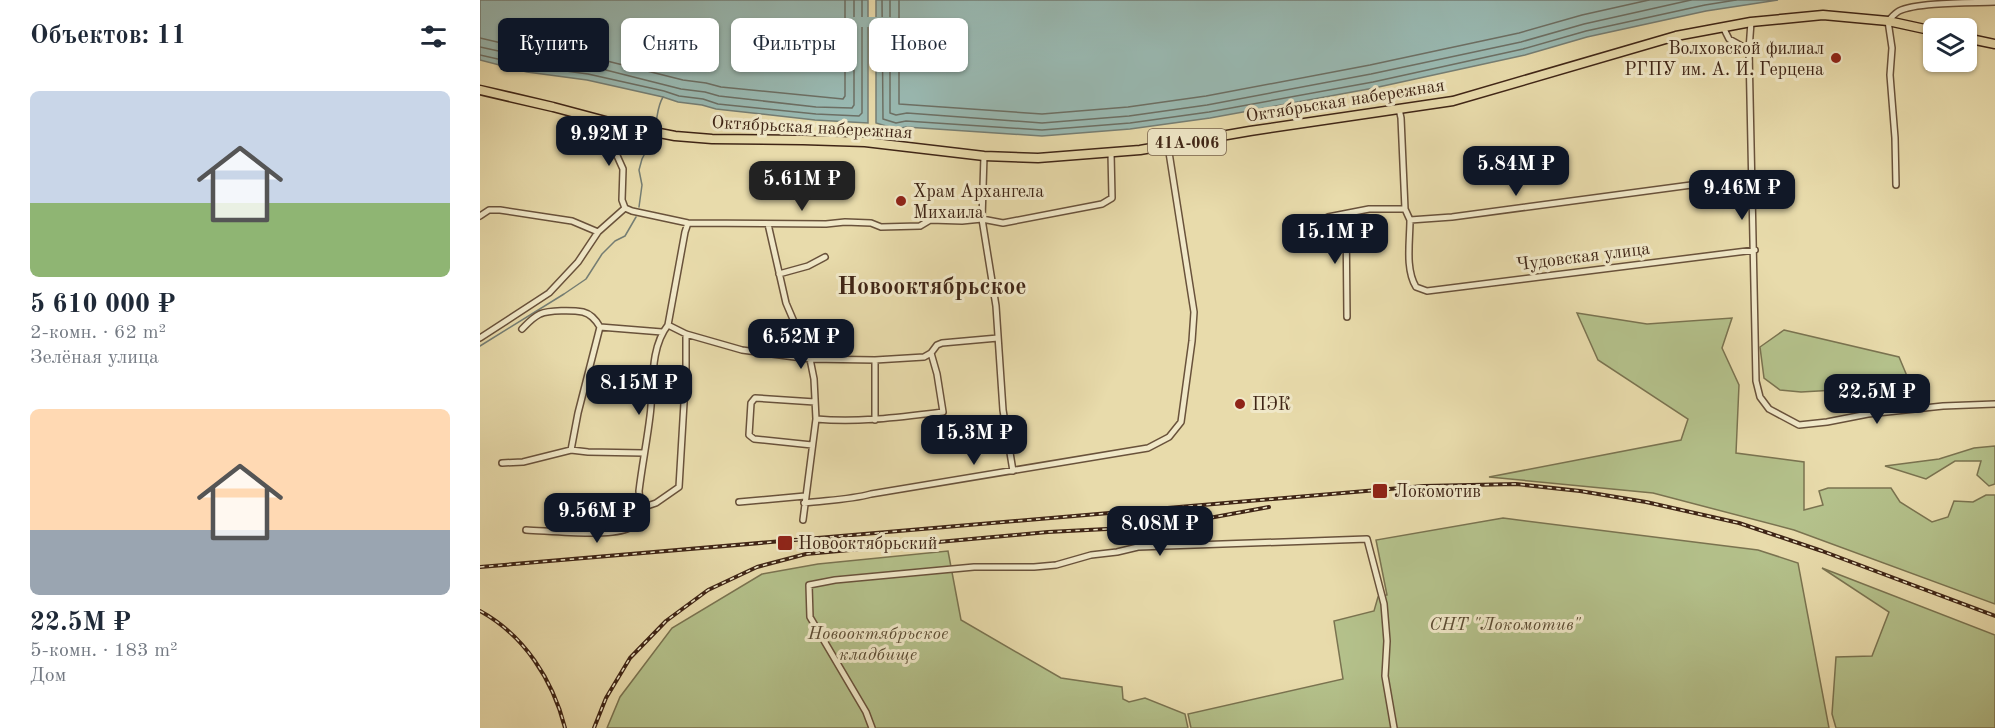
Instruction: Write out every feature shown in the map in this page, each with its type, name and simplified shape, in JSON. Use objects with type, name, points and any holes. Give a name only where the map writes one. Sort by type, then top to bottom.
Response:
[{"type":"main road","name":"Октябрьская набережная","points":[[480,90],[675,136],[712,140],[865,142],[984,156],[1038,158],[1168,146],[1399,107],[1452,101],[1676,36],[1751,22],[1823,15],[1888,21]]},
{"type":"main road","name":"41А-006","points":[[1888,21],[1923,29]]},
{"type":"main road","points":[[1977,40],[1995,44]]},
{"type":"street","points":[[1896,185],[1890,75],[1892,48],[1888,21],[1897,12],[1928,5],[1995,2]]},
{"type":"street","points":[[1751,22],[1749,50],[1751,177],[1755,250],[1756,381],[1760,398],[1769,409],[1799,425],[1868,414],[1943,406],[1995,404]]},
{"type":"street","points":[[1723,27],[1729,39],[1749,50]]},
{"type":"street","points":[[1399,107],[1405,209],[1410,220],[1496,211],[1751,177]]},
{"type":"street","points":[[601,120],[623,169],[622,200],[625,208],[632,212],[688,223],[826,224],[845,222],[871,223],[881,227],[920,226],[930,220],[982,219],[1003,223],[1102,204],[1112,198],[1111,153]]},
{"type":"street","points":[[804,503],[836,498],[854,499],[871,494],[1148,448],[1169,437],[1181,422],[1194,312],[1168,146]]},
{"type":"street","points":[[984,156],[982,219],[996,306],[1003,410],[1013,471]]},
{"type":"street","points":[[480,338],[549,293],[578,262],[598,232],[625,208]]},
{"type":"street","points":[[1309,246],[1316,242],[1328,217],[1369,208],[1405,209]]},
{"type":"street","points":[[480,216],[489,210],[500,210],[572,221],[598,232]]},
{"type":"street","points":[[1346,214],[1347,317]]},
{"type":"street","name":"Чудовская улица","points":[[1410,220],[1412,281],[1416,287],[1426,291],[1755,250]]},
{"type":"street","points":[[644,507],[640,502],[639,491],[650,417],[655,359],[662,332],[668,325],[688,223]]},
{"type":"street","points":[[768,224],[786,303],[810,359],[814,379],[816,418],[803,520]]},
{"type":"street","points":[[779,274],[808,266],[825,257]]},
{"type":"street","points":[[522,329],[531,319],[552,311],[583,312],[594,318],[600,327],[571,450]]},
{"type":"street","points":[[668,325],[686,334],[742,350],[810,359],[874,360],[924,357],[942,343],[998,338]]},
{"type":"street","points":[[600,327],[662,332]]},
{"type":"street","points":[[526,530],[596,532],[627,530],[634,525],[644,507],[656,503],[679,487],[686,334]]},
{"type":"street","points":[[816,418],[844,421],[875,420],[943,412],[931,353]]},
{"type":"street","points":[[874,360],[875,420]]},
{"type":"street","points":[[812,445],[754,440],[749,435],[751,403],[755,398],[815,402]]},
{"type":"street","points":[[502,463],[523,462],[571,450],[644,453]]},
{"type":"street","points":[[739,502],[805,496]]},
{"type":"street","points":[[872,728],[866,712],[810,617],[809,585],[835,580],[974,567],[1056,565],[1091,555],[1138,547],[1367,539],[1384,604],[1387,641],[1385,676],[1394,728]]},
{"type":"green space","points":[[1577,313],[1647,324],[1732,318],[1722,348],[1739,385],[1736,453],[1804,462],[1804,510],[1823,505],[1819,491],[1828,488],[1891,488],[1900,502],[1932,522],[1948,517],[1954,501],[1973,502],[1986,495],[1995,495],[1995,604],[1794,530],[1653,493],[1489,477],[1681,440],[1688,419],[1598,360]]},
{"type":"green space","points":[[1784,330],[1899,357],[1907,376],[1905,386],[1801,392],[1780,390],[1764,378],[1760,347]]},
{"type":"green space","points":[[1995,446],[1995,484],[1989,486],[1977,475],[1981,461],[1955,461],[1926,479],[1885,466],[1939,459],[1974,448]]},
{"type":"green space","name":"СНТ \"Локомотив\"","points":[[1503,518],[1758,550],[1798,563],[1829,728],[1191,728],[1188,714],[1343,679],[1334,621],[1374,611],[1378,597],[1387,595],[1376,540]]},
{"type":"green space","name":"Новооктябрьское кладбище","points":[[948,551],[961,620],[1061,678],[1122,687],[1123,699],[1129,702],[1145,698],[1185,714],[1188,728],[607,728],[620,697],[672,628],[762,574],[818,564]]},
{"type":"green space","points":[[1822,568],[1995,635],[1995,728],[1836,728],[1832,714],[1836,657],[1872,656],[1889,612]]},
{"type":"water","points":[[480,0],[868,0],[868,123],[815,120],[716,109],[587,80],[527,72],[609,72],[609,18],[498,18],[498,65],[480,60]]},
{"type":"water","points":[[876,0],[1778,0],[1706,11],[1587,37],[1525,55],[1374,88],[1210,118],[1130,129],[1042,136],[906,127],[896,129],[876,123],[876,72],[968,72],[968,18],[876,18]]},
{"type":"waterway","points":[[857,22],[869,22]]},
{"type":"waterway","points":[[655,126],[663,97]]},
{"type":"waterway","points":[[639,207],[642,185],[639,170],[653,138]]},
{"type":"waterway","points":[[480,346],[586,279],[602,254],[615,241],[625,236],[636,217]]},
{"type":"railway","points":[[480,567],[1424,486],[1516,484],[1580,491],[1646,502],[1739,523],[1822,551],[1995,616]]},
{"type":"railway","points":[[594,728],[606,698],[630,658],[666,621],[708,590],[757,567],[806,554],[1048,532],[1146,527],[1182,523],[1269,507]]},
{"type":"railway","points":[[480,611],[510,633],[534,660],[553,693],[565,728]]},
{"type":"place","name":"Волховской филиал РГПУ им. А. И. Герцена","points":[[1836,58]]},
{"type":"place","name":"Храм Архангела Михаила","points":[[901,201]]},
{"type":"place","name":"ПЭК","points":[[1240,404]]},
{"type":"place","name":"Локомотив","points":[[1380,491]]},
{"type":"place","name":"Новооктябрьский","points":[[785,543]]},
{"type":"district","name":"Новооктябрьское","points":[[932,286]]}]
